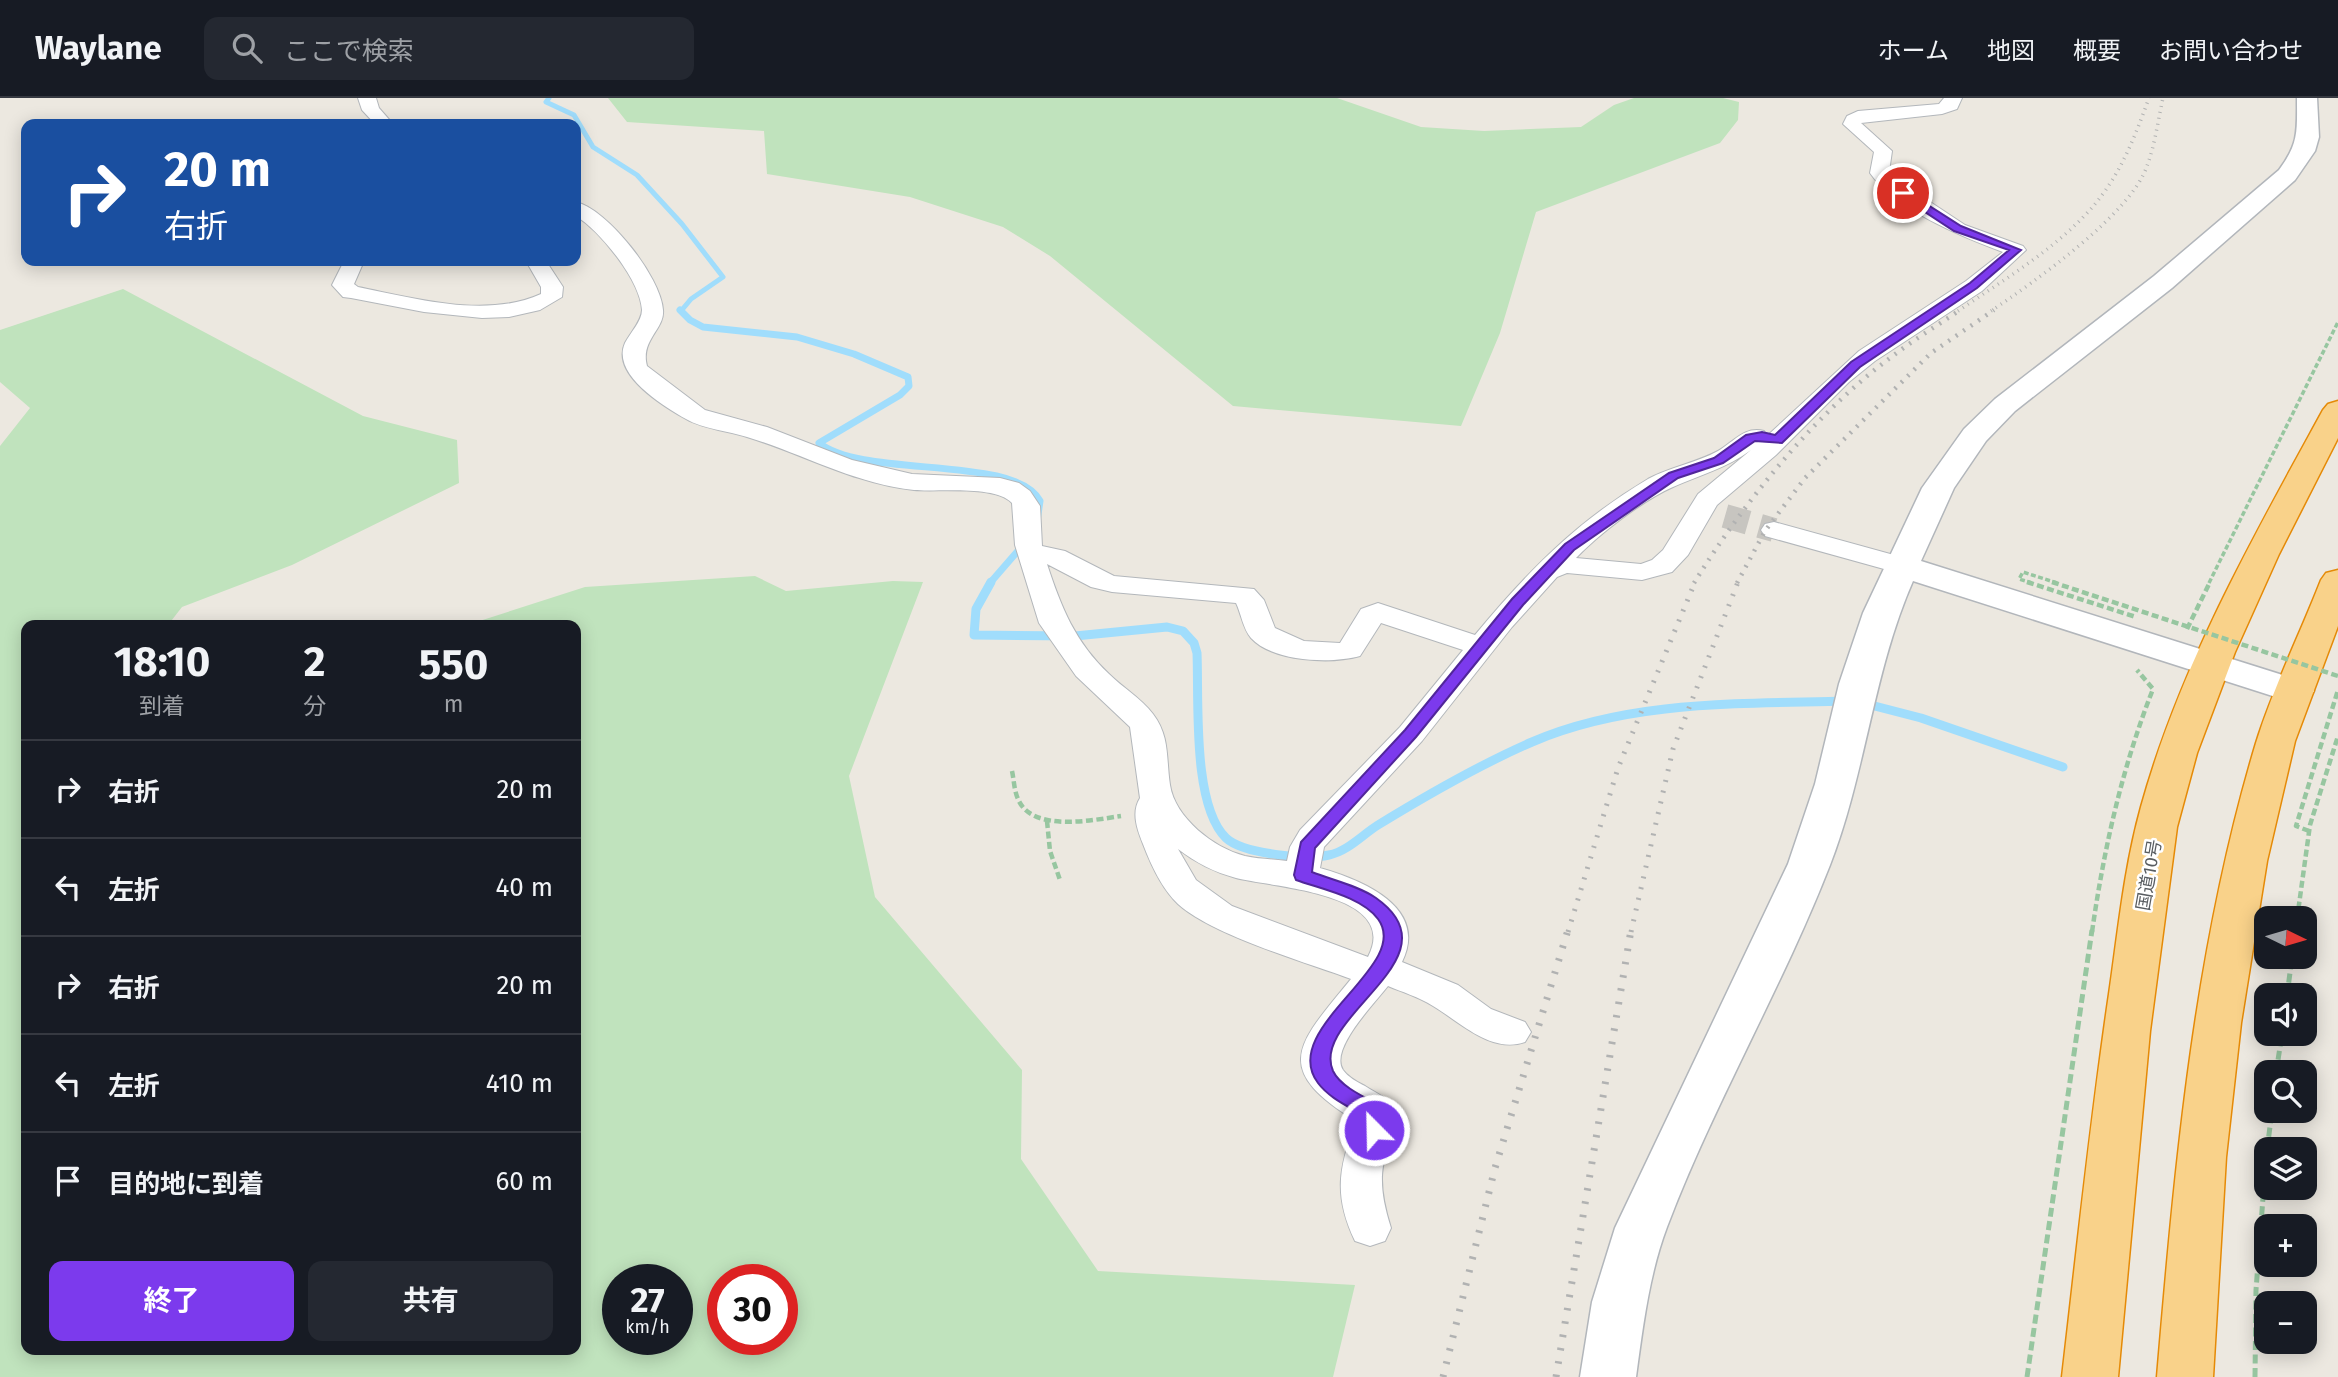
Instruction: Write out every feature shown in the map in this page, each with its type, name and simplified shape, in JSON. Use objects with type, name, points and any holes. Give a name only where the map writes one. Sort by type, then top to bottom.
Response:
[{"type":"highway","name":"国道10号","points":[[2090,1377],[2127,1024],[2147,876],[2172,773],[2212,665],[2259,558],[2338,410]]},
{"type":"highway","points":[[2185,1377],[2200,1170],[2218,1023],[2262,793],[2316,690],[2338,580]]},
{"type":"street","points":[[367,98],[371,110],[379,119]]},
{"type":"street","points":[[1547,571],[1565,565],[1642,572],[1662,566],[1777,440],[1856,364],[1974,286],[2016,250],[1958,229],[1894,188],[1880,173],[1883,151],[1852,124],[1853,120],[1864,115],[1942,109],[1951,105],[1953,98]]},
{"type":"street","points":[[1608,1377],[1619,1302],[1641,1228],[1809,863],[1835,785],[1868,652],[1902,566],[1938,488],[1989,420],[2029,385],[2206,247],[2292,170],[2304,151],[2308,137],[2307,98]]},
{"type":"street","points":[[581,210],[590,215],[619,248],[649,292],[653,313],[635,346],[634,366],[640,374],[687,411],[706,419],[758,432],[867,473],[920,483],[1007,487],[1023,498],[1028,509],[1026,531],[1046,607],[1065,643],[1088,672],[1139,718],[1146,729],[1152,802],[1165,853],[1181,884],[1197,901],[1219,915],[1445,995],[1478,1019],[1512,1032]]},
{"type":"street","points":[[352,266],[343,285],[351,292],[472,312],[538,303],[551,297],[552,288],[539,266]]},
{"type":"street","points":[[1152,802],[1181,833],[1220,859],[1258,871],[1305,861],[1482,647],[1547,571],[1584,534],[1667,479],[1719,461],[1751,438],[1762,435],[1777,440]]},
{"type":"street","points":[[1774,530],[1902,566],[2212,665],[2316,690]]},
{"type":"street","points":[[1032,553],[1059,556],[1093,578],[1112,584],[1244,595],[1250,600],[1262,633],[1287,645],[1333,652],[1350,650],[1370,615],[1378,612],[1482,647]]},
{"type":"street","points":[[1305,861],[1386,916],[1392,944],[1390,957],[1324,1040],[1320,1061],[1325,1077],[1338,1090],[1377,1114],[1362,1161],[1360,1195],[1370,1228]]},
{"type":"path","points":[[2181,633],[2186,629],[2338,322]]},
{"type":"path","points":[[2136,617],[2019,579],[2023,572],[2338,676]]},
{"type":"path","points":[[2027,1377],[2103,854],[2132,742],[2153,689],[2128,662]]},
{"type":"path","points":[[2309,831],[2296,826],[2316,690]]},
{"type":"path","points":[[2299,906],[2309,831],[2338,736]]},
{"type":"path","points":[[1012,771],[1023,810],[1047,821],[1078,822],[1152,802]]},
{"type":"path","points":[[1047,821],[1050,851],[1060,880]]},
{"type":"path","points":[[2255,1377],[2257,1265],[2262,1200]]},
{"type":"green space","points":[[608,98],[1337,98],[1421,127],[1484,131],[1581,127],[1614,105],[1634,98],[1723,98],[1739,102],[1738,120],[1720,143],[1536,212],[1500,333],[1461,426],[1233,406],[1050,256],[1003,227],[910,197],[767,174],[764,131],[627,122]]},
{"type":"green space","points":[[123,289],[363,416],[457,440],[459,483],[292,565],[182,607],[172,620],[21,620],[21,1355],[581,1355],[581,620],[483,620],[585,587],[755,576],[786,591],[893,581],[923,582],[849,776],[875,897],[1022,1070],[1021,1159],[1098,1271],[1355,1285],[1333,1377],[0,1377],[0,446],[30,408],[0,382],[0,330]]},
{"type":"waterway","points":[[549,98],[546,102],[574,115],[576,119]]},
{"type":"waterway","points":[[581,127],[593,147],[637,175],[682,224],[723,277],[691,299],[681,311]]},
{"type":"waterway","points":[[681,311],[703,327],[797,337],[854,354],[908,377],[909,386],[900,395],[819,443],[840,454],[869,461],[971,471],[1001,477],[1025,486],[1040,501],[1036,528]]},
{"type":"waterway","points":[[990,583],[1023,545]]},
{"type":"waterway","points":[[991,582],[976,609],[974,635],[1075,636],[1167,627],[1183,631],[1194,643],[1197,653],[1198,723],[1202,777],[1207,802],[1215,823],[1226,838],[1234,844],[1260,852],[1306,857],[1336,853],[1473,770],[1569,728],[1647,711],[1687,707],[1846,701]]},
{"type":"waterway","points":[[1863,703],[1921,718],[2063,767]]},
{"type":"tunnel","points":[[1725,516],[1774,530]]},
{"type":"railway","points":[[1958,311],[2040,255],[2079,222],[2109,185],[2121,164],[2149,98]]},
{"type":"railway","points":[[1991,311],[2079,246],[2122,205],[2147,166],[2163,98]]},
{"type":"railway","points":[[1694,583],[1759,490],[1837,403],[1902,349],[1960,310]]},
{"type":"railway","points":[[1737,583],[1765,531],[1805,478],[1931,353],[1994,310]]},
{"type":"railway","points":[[1568,932],[1618,768],[1695,582]]},
{"type":"railway","points":[[1631,932],[1673,749],[1738,582]]},
{"type":"railway","points":[[1443,1377],[1495,1168],[1568,930]]},
{"type":"railway","points":[[1556,1377],[1631,930]]},
{"type":"route","points":[[1374,1130],[1377,1114],[1367,1105],[1338,1090],[1325,1077],[1320,1061],[1324,1040],[1390,957],[1392,930],[1386,916],[1367,901],[1302,875],[1307,846],[1410,734],[1517,602],[1584,534],[1674,475],[1719,461],[1751,438],[1762,435],[1777,440],[1856,364],[1974,286],[2016,250],[2007,244],[1958,229],[1903,193]]}]
